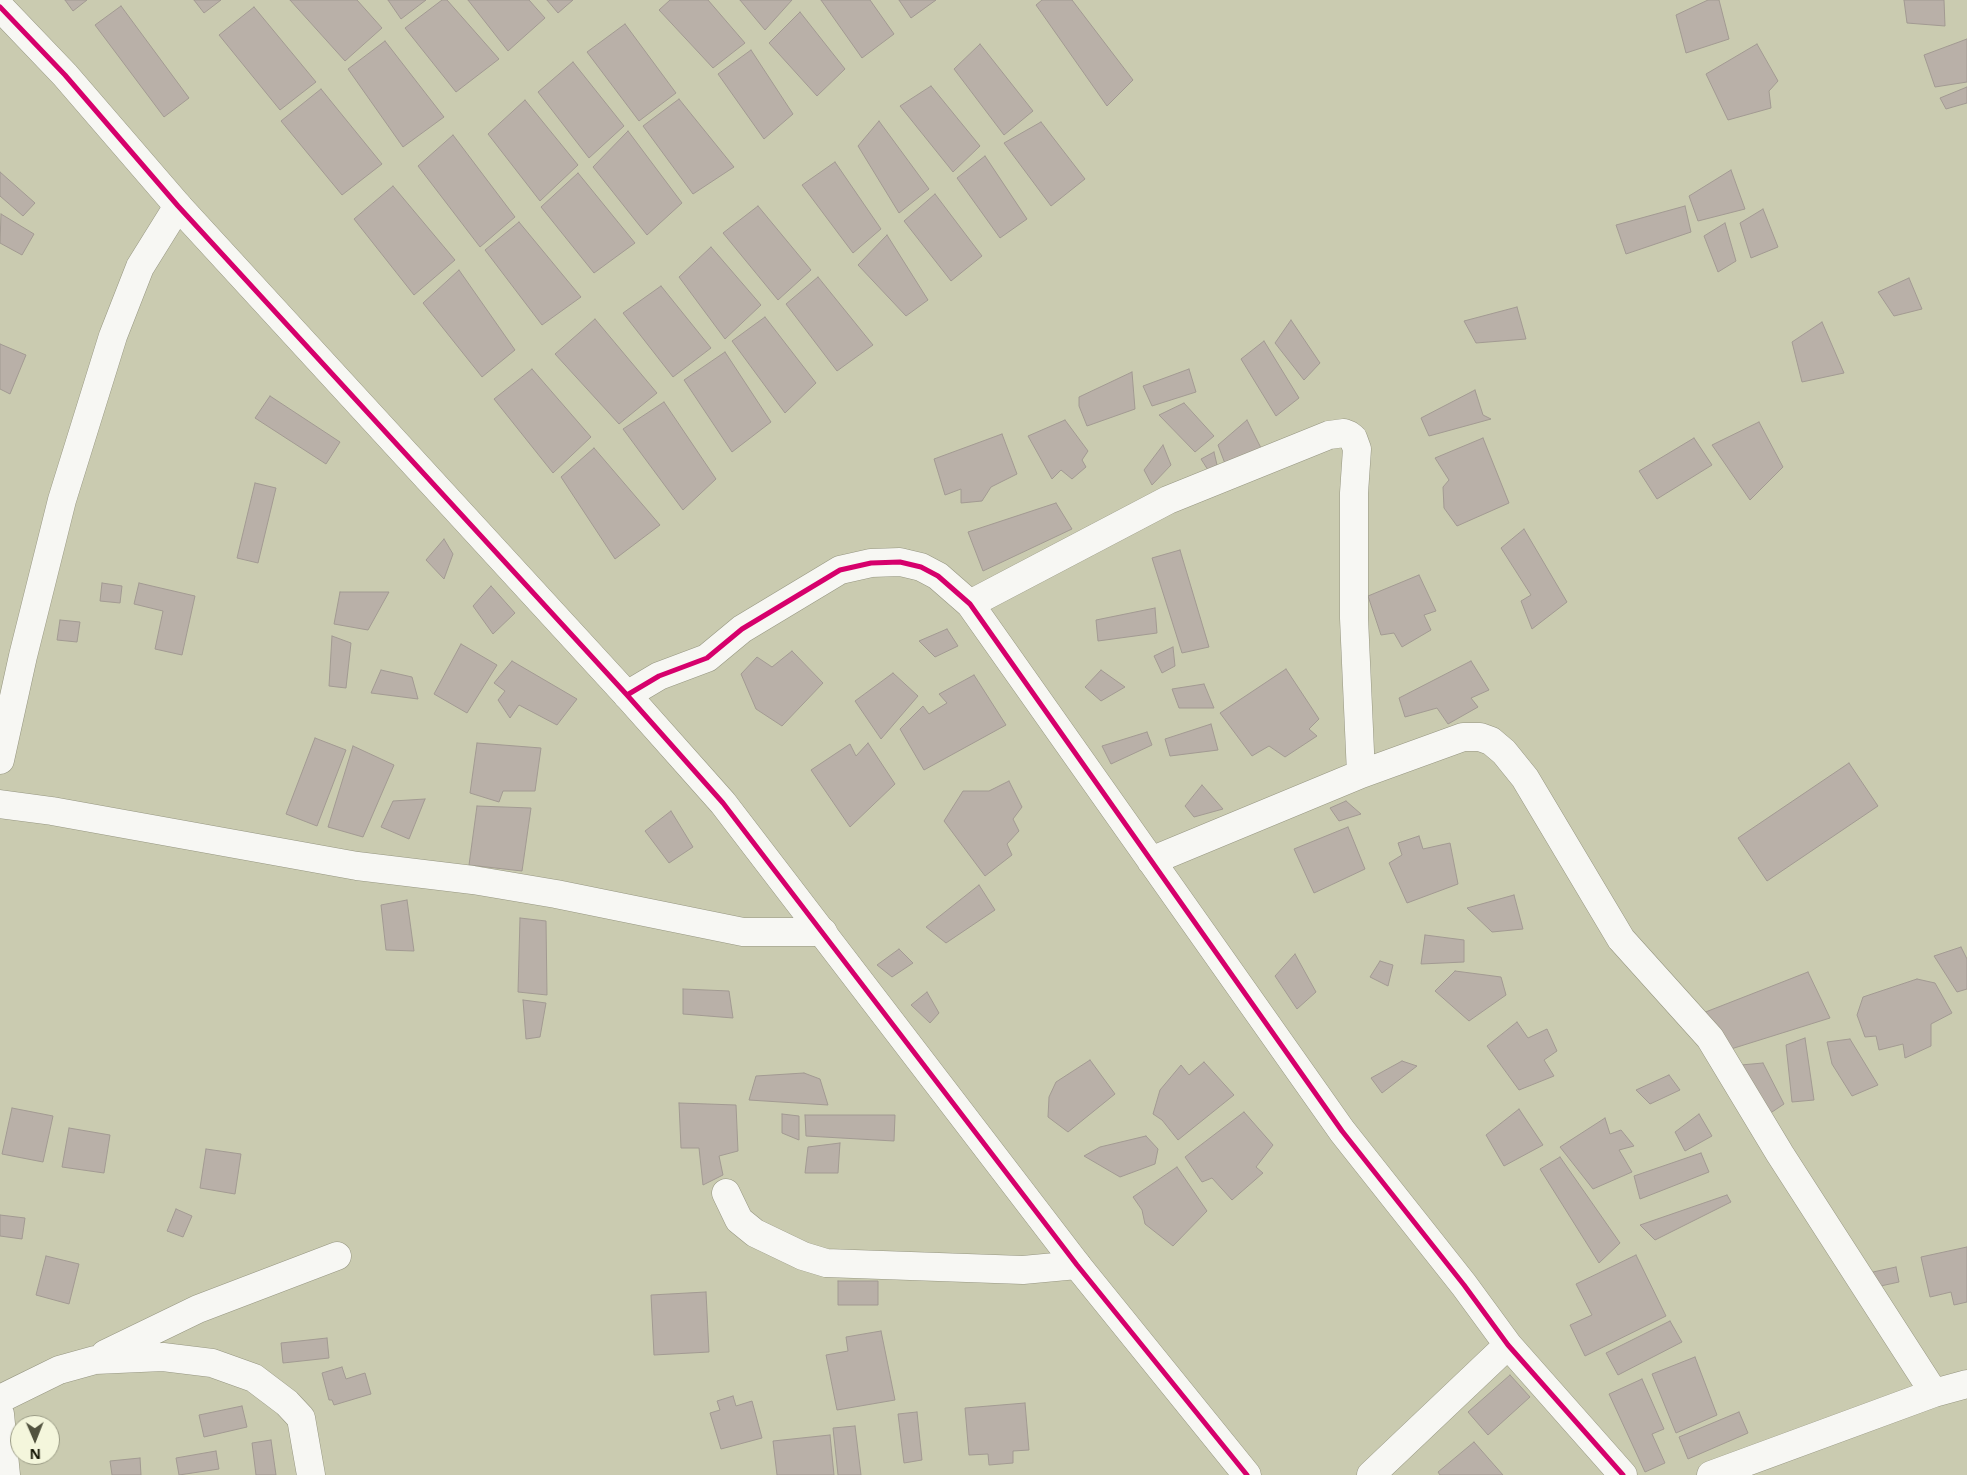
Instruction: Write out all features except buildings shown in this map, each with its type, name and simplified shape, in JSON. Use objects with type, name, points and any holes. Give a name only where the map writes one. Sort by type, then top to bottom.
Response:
[{"type":"street","points":[[0,7],[65,75],[178,206],[627,695],[723,804],[1077,1265],[1246,1475]]},
{"type":"street","points":[[0,760],[23,656],[62,500],[113,336],[140,267],[178,206]]},
{"type":"street","points":[[970,604],[1168,500],[1328,435],[1344,433],[1349,435],[1353,438],[1357,450],[1354,493],[1354,618],[1361,774]]},
{"type":"street","points":[[627,695],[659,676],[708,658],[742,629],[840,570],[871,563],[900,562],[921,567],[938,576],[970,604],[1342,1131],[1464,1285],[1508,1345],[1623,1475]]},
{"type":"street","points":[[1152,861],[1361,774],[1463,737],[1480,737],[1491,741],[1504,752],[1525,778],[1621,939],[1710,1038],[1780,1154],[1934,1393]]},
{"type":"street","points":[[0,804],[52,811],[357,866],[556,894],[743,932],[823,932]]},
{"type":"street","points":[[726,1193],[739,1220],[755,1233],[803,1256],[826,1263],[1023,1270],[1077,1265]]},
{"type":"street","points":[[0,1399],[59,1370],[95,1360],[198,1309],[337,1256]]},
{"type":"street","points":[[1371,1475],[1508,1345]]},
{"type":"street","points":[[95,1360],[163,1357],[212,1363],[254,1378],[287,1403],[301,1418],[311,1475]]},
{"type":"street","points":[[1710,1475],[1934,1393],[1967,1384]]},
{"type":"street","points":[[0,1414],[6,1475]]},
{"type":"cycle path","points":[[0,7],[65,75],[178,206],[627,695],[723,803],[1077,1265],[1247,1475]]},
{"type":"cycle path","points":[[627,695],[659,676],[707,658],[742,629],[840,570],[871,563],[900,562],[921,567],[938,576],[970,604],[1342,1131],[1464,1285],[1508,1345],[1623,1475]]}]
